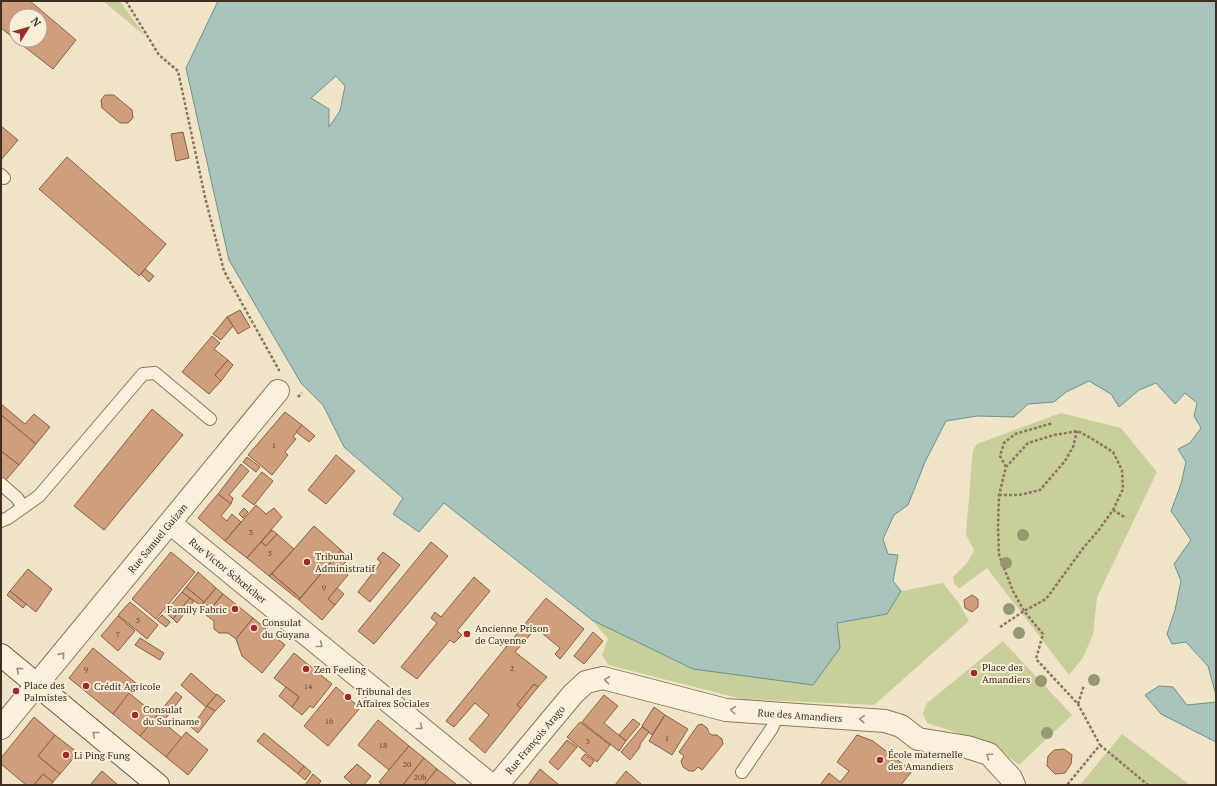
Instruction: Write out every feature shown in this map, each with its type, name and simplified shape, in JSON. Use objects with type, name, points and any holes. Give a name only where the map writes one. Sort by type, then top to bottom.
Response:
[{"type":"street","name":"Rue Samuel Guizan","points":[[1,728],[170,523],[277,382]]},
{"type":"street","name":"Rue Victor Schœlcher","points":[[170,523],[491,785]]},
{"type":"street","points":[[1,655],[158,785]]},
{"type":"street","name":"Rue des Amandiers","points":[[573,694],[586,682],[603,678],[726,710],[885,721],[901,726],[918,739],[968,747],[989,754],[1011,778],[1014,785]]},
{"type":"street","name":"Rue François Arago","points":[[498,785],[573,694]]},
{"type":"lane","points":[[1,521],[8,518],[39,496],[143,374],[155,373],[210,419]]},
{"type":"lane","points":[[1,484],[17,498],[23,507]]},
{"type":"lane","points":[[742,772],[772,728],[778,714]]},
{"type":"path","points":[[126,1],[159,55],[178,71],[204,197],[224,270],[279,370],[277,382]]},
{"type":"path","points":[[1006,467],[1000,456],[1004,443],[1015,434],[1054,423]]},
{"type":"path","points":[[1000,495],[1019,495],[1040,490],[1064,461],[1072,447],[1078,431]]},
{"type":"path","points":[[1000,627],[1024,611],[1046,599],[1084,547],[1098,532],[1113,510],[1123,489],[1122,470],[1113,452],[1078,431],[1054,435],[1028,443],[1006,467],[1000,495],[998,527],[999,555],[1013,591],[1024,611],[1043,634],[1036,660],[1078,704],[1100,745],[1148,785]]},
{"type":"path","points":[[1113,510],[1126,518]]},
{"type":"path","points":[[1078,704],[1084,685]]},
{"type":"path","points":[[1067,785],[1100,745]]},
{"type":"green space","points":[[103,1],[120,1],[145,36]]},
{"type":"green space","points":[[1061,413],[1121,428],[1157,472],[1097,597],[1093,635],[1082,659],[1069,675],[987,568],[959,589],[954,583],[953,577],[968,562],[974,550],[966,535],[973,450],[977,444]]},
{"type":"green space","points":[[943,583],[958,602],[969,621],[874,705],[742,699],[608,665],[602,655],[608,639],[592,620],[693,669],[836,623],[887,614],[901,591]]},
{"type":"green space","points":[[1003,641],[1072,715],[1019,765],[1002,751],[977,739],[927,723],[923,714],[926,704]]},
{"type":"green space","points":[[1122,734],[1190,785],[1080,785]]},
{"type":"water","points":[[218,1],[1216,1],[1216,695],[1208,666],[1186,642],[1172,644],[1167,634],[1175,610],[1181,581],[1174,564],[1191,540],[1171,511],[1181,484],[1186,462],[1178,449],[1190,443],[1201,428],[1194,416],[1197,403],[1185,393],[1175,404],[1156,383],[1139,390],[1119,407],[1111,394],[1089,381],[1066,392],[1054,402],[1028,404],[1014,417],[977,416],[946,421],[925,462],[908,505],[894,515],[883,539],[888,554],[898,555],[893,581],[901,591],[887,614],[837,623],[840,648],[813,685],[693,669],[592,620],[444,503],[419,532],[393,514],[403,498],[344,447],[323,405],[301,383],[229,260],[186,68]],"holes":[[[336,76],[345,86],[340,111],[329,127],[329,109],[311,98]]]},
{"type":"water","points":[[1159,686],[1173,687],[1187,705],[1216,702],[1216,742],[1161,714],[1145,695]]},
{"type":"building","points":[[1,1],[30,1],[38,8],[8,8],[8,34],[1,28]]},
{"type":"building","points":[[48,16],[76,40],[53,69],[26,48],[48,48]]},
{"type":"building","points":[[105,95],[114,95],[132,110],[133,118],[128,123],[120,123],[102,108],[101,100]]},
{"type":"building","points":[[1,126],[18,140],[1,160]]},
{"type":"building","points":[[183,132],[189,158],[176,161],[171,134]]},
{"type":"building","points":[[67,157],[166,244],[139,276],[39,189]]},
{"type":"building","points":[[145,269],[154,276],[149,282],[141,274]]},
{"type":"building","points":[[240,310],[250,327],[238,334],[227,317]]},
{"type":"building","points":[[227,317],[233,326],[221,340],[213,334]]},
{"type":"building","points":[[212,336],[220,343],[214,349],[228,360],[215,375],[221,381],[209,394],[182,372]]},
{"type":"building","points":[[228,360],[233,365],[221,381],[215,375]]},
{"type":"building","points":[[1,404],[25,424],[34,414],[50,427],[36,444],[1,415]]},
{"type":"building","points":[[152,409],[183,435],[104,530],[74,506]]},
{"type":"building","points":[[285,412],[302,425],[293,437],[296,439],[285,452],[288,455],[272,475],[248,455]]},
{"type":"building","points":[[1,415],[36,444],[19,465],[1,451]]},
{"type":"building","points":[[302,425],[315,436],[309,442],[296,432]]},
{"type":"building","points":[[1,451],[19,465],[5,481],[1,478]]},
{"type":"building","points":[[336,455],[355,471],[326,504],[308,490]]},
{"type":"building","points":[[247,457],[260,467],[256,472],[243,462]]},
{"type":"building","points":[[241,464],[249,471],[229,495],[233,498],[231,504],[218,494]]},
{"type":"building","points":[[262,472],[273,481],[254,505],[242,496]]},
{"type":"building","points":[[218,494],[231,504],[221,516],[227,521],[232,514],[241,522],[225,541],[198,518]]},
{"type":"building","points":[[256,505],[266,514],[274,508],[282,517],[247,558],[225,541]]},
{"type":"building","points":[[244,508],[248,512],[243,518],[239,514]]},
{"type":"building","name":"Tribunal Administratif","points":[[314,526],[341,550],[300,598],[272,574]]},
{"type":"building","points":[[272,530],[277,534],[266,546],[261,542]]},
{"type":"building","points":[[277,534],[294,549],[269,576],[247,558],[261,542],[266,546]]},
{"type":"building","points":[[431,542],[448,556],[374,644],[358,631]]},
{"type":"building","points":[[341,550],[349,558],[340,569],[348,575],[328,599],[335,605],[322,620],[299,600]]},
{"type":"building","points":[[171,552],[195,572],[156,619],[132,599]]},
{"type":"building","points":[[383,552],[400,565],[370,602],[358,592],[381,562],[377,559]]},
{"type":"building","points":[[28,569],[52,589],[36,612],[10,591]]},
{"type":"building","points":[[198,572],[216,588],[204,602],[186,587]]},
{"type":"building","points":[[272,574],[300,598],[299,600],[269,576]]},
{"type":"building","points":[[474,577],[490,591],[457,631],[462,635],[454,643],[450,640],[417,679],[401,667],[437,623],[431,618],[435,612],[441,617]]},
{"type":"building","points":[[186,587],[204,602],[201,606],[182,592]]},
{"type":"building","points":[[216,588],[223,594],[208,612],[201,606]]},
{"type":"building","points":[[337,588],[344,594],[335,605],[328,599]]},
{"type":"building","points":[[10,591],[26,604],[23,608],[7,595]]},
{"type":"building","points":[[182,592],[190,598],[173,619],[165,612]]},
{"type":"building","points":[[223,594],[253,618],[236,639],[228,633],[219,633],[214,629],[214,621],[206,615]]},
{"type":"building","points":[[972,595],[978,599],[978,607],[972,612],[965,608],[964,600]]},
{"type":"building","points":[[190,598],[194,601],[177,623],[173,619]]},
{"type":"building","points":[[546,598],[584,629],[560,659],[555,654],[560,648],[536,628],[515,652],[547,677],[538,687],[534,684],[517,705],[521,708],[485,753],[469,739],[489,715],[475,703],[454,727],[446,721]]},
{"type":"building","points":[[130,602],[158,625],[147,639],[118,615]]},
{"type":"building","points":[[162,615],[170,622],[166,627],[157,620]]},
{"type":"building","points":[[118,616],[135,631],[118,651],[101,636]]},
{"type":"building","points":[[253,618],[285,645],[262,673],[242,656],[236,639]]},
{"type":"building","points":[[593,632],[603,641],[584,664],[574,656]]},
{"type":"building","points":[[140,638],[164,653],[160,660],[135,645]]},
{"type":"building","points":[[93,648],[137,684],[113,714],[69,678]]},
{"type":"building","points":[[294,653],[332,684],[313,708],[310,706],[302,715],[292,707],[299,697],[274,678]]},
{"type":"building","points":[[191,673],[216,695],[206,707],[181,685]]},
{"type":"building","points":[[534,684],[538,687],[521,708],[517,705]]},
{"type":"building","points":[[286,687],[299,697],[292,707],[279,696]]},
{"type":"building","points":[[336,687],[360,708],[328,746],[304,726]]},
{"type":"building","points":[[176,692],[182,697],[163,722],[182,738],[166,757],[140,736]]},
{"type":"building","name":"Consulat du Suriname","points":[[129,693],[157,716],[140,736],[113,714]]},
{"type":"building","points":[[217,694],[225,701],[215,711],[207,706]]},
{"type":"building","points":[[604,695],[618,706],[604,723],[626,741],[619,751],[582,722]]},
{"type":"building","points":[[207,706],[215,711],[198,733],[191,727]]},
{"type":"building","points":[[654,707],[665,715],[652,735],[642,726]]},
{"type":"building","points":[[665,715],[688,729],[672,755],[649,741]]},
{"type":"building","points":[[34,717],[55,735],[38,756],[60,774],[53,782],[43,774],[34,785],[26,785],[1,764],[1,758]]},
{"type":"building","points":[[633,719],[640,724],[626,741],[619,735]]},
{"type":"building","points":[[378,720],[409,746],[389,770],[358,745]]},
{"type":"building","points":[[580,722],[610,745],[597,762],[567,737]]},
{"type":"building","points":[[702,724],[707,728],[709,733],[712,735],[717,735],[722,739],[723,744],[702,770],[698,767],[694,771],[689,771],[683,767],[681,761],[684,756],[679,752],[698,725]]},
{"type":"building","points":[[642,727],[649,732],[630,760],[621,752]]},
{"type":"building","points":[[186,732],[208,750],[188,775],[166,757]]},
{"type":"building","points":[[264,733],[304,766],[298,774],[257,741]]},
{"type":"building","points":[[55,735],[78,753],[60,774],[38,756]]},
{"type":"building","name":"École maternelle des Amandiers","points":[[857,735],[873,741],[912,771],[901,785],[820,785],[829,773],[840,782],[849,771],[837,762]]},
{"type":"building","points":[[567,740],[577,747],[558,770],[549,762]]},
{"type":"building","points":[[409,746],[424,758],[403,785],[383,785],[379,782]]},
{"type":"building","points":[[1064,749],[1072,755],[1071,764],[1065,773],[1055,774],[1047,766],[1048,756],[1054,750]]},
{"type":"building","points":[[585,754],[594,761],[590,767],[581,759]]},
{"type":"building","points":[[424,758],[437,769],[424,785],[403,785]]},
{"type":"building","points":[[357,764],[371,776],[364,785],[353,785],[344,777]]},
{"type":"building","points":[[304,766],[311,772],[305,780],[298,774]]},
{"type":"building","points":[[437,769],[456,784],[456,785],[424,785]]},
{"type":"building","points":[[540,769],[559,785],[528,785]]},
{"type":"building","points":[[102,771],[118,785],[90,785]]},
{"type":"building","points":[[626,771],[642,785],[615,785]]},
{"type":"building","points":[[43,774],[53,782],[51,785],[34,785]]},
{"type":"building","points":[[313,774],[321,781],[318,785],[305,785]]},
{"type":"place","name":"Tribunal Administratif","points":[[307,562]]},
{"type":"place","name":"Family Fabric","points":[[235,609]]},
{"type":"place","name":"Consulat du Guyana","points":[[254,628]]},
{"type":"place","name":"Ancienne Prison de Cayenne","points":[[467,634]]},
{"type":"place","name":"Zen Feeling","points":[[306,669]]},
{"type":"place","name":"Place des Amandiers","points":[[974,673]]},
{"type":"place","name":"Crédit Agricole","points":[[86,686]]},
{"type":"place","name":"Place des Palmistes","points":[[16,691]]},
{"type":"place","name":"Tribunal des Affaires Sociales","points":[[348,697]]},
{"type":"place","name":"Consulat du Suriname","points":[[135,715]]},
{"type":"place","name":"Li Ping Fung","points":[[66,755]]},
{"type":"place","name":"École maternelle des Amandiers","points":[[880,760]]}]
